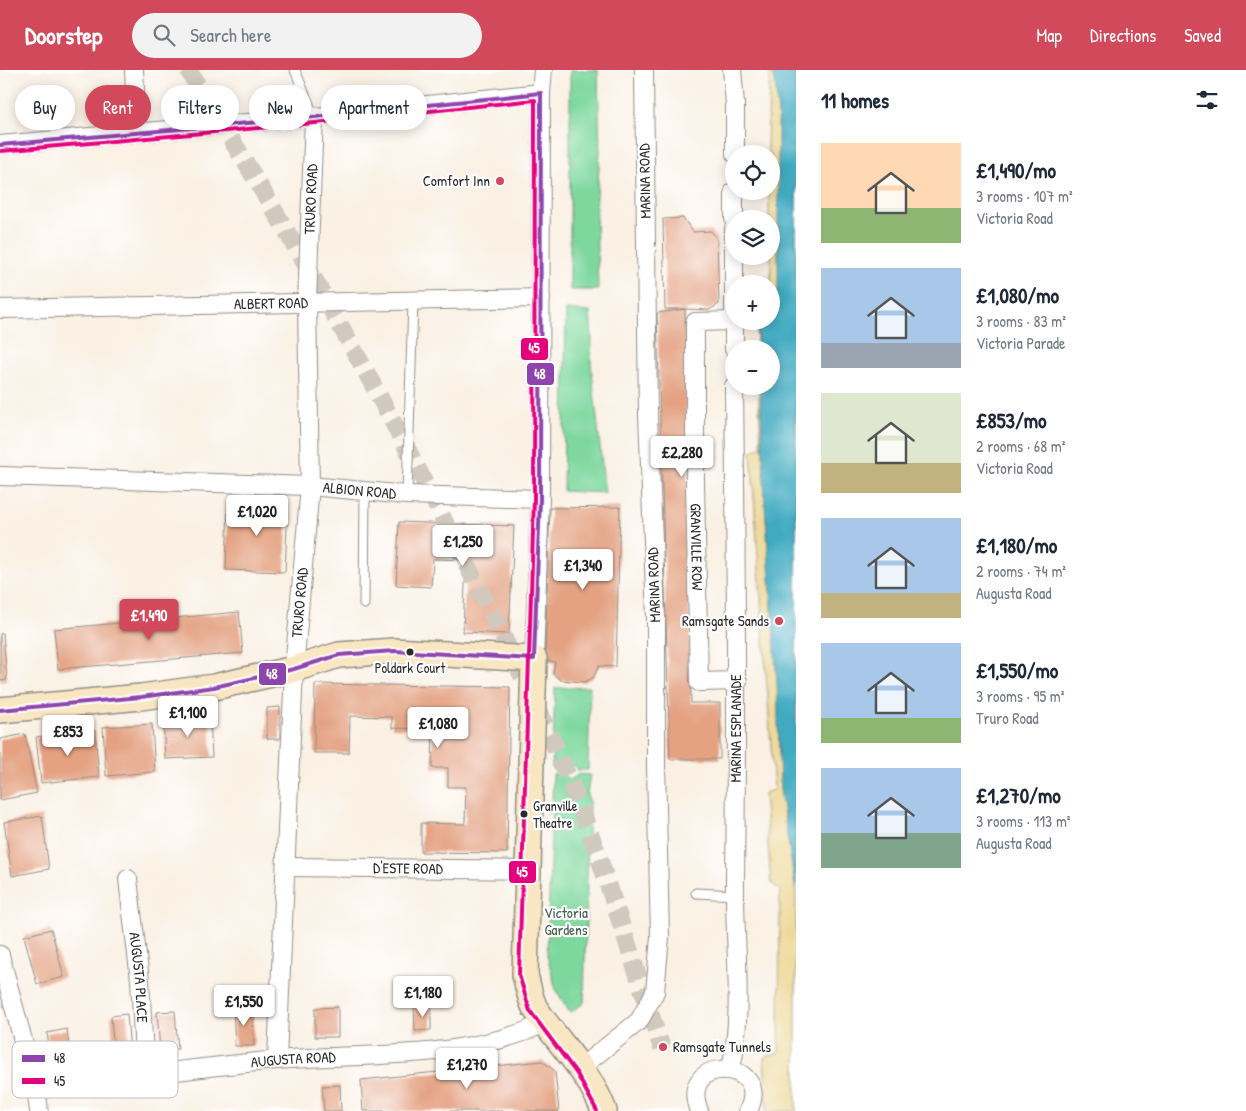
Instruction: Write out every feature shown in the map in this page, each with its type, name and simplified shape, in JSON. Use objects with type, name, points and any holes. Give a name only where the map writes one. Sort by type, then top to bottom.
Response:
[{"type":"main road","points":[[0,710],[150,696],[214,687],[294,669],[339,655],[394,651],[534,659],[525,975],[534,1006],[580,1068],[604,1111]]},
{"type":"street","points":[[134,70],[137,131]]},
{"type":"street","points":[[534,659],[540,499],[541,93],[544,70]]},
{"type":"street","name":"MARINA ROAD","points":[[580,1068],[639,1021],[655,992],[660,938],[656,766],[656,617],[648,415],[644,70]]},
{"type":"street","points":[[732,70],[735,104],[734,145]]},
{"type":"street","points":[[0,144],[314,117],[541,93]]},
{"type":"street","name":"TRURO ROAD","points":[[277,1060],[287,866],[294,669],[310,486],[307,303],[314,117]]},
{"type":"street","name":"ALBERT ROAD","points":[[0,309],[541,298]]},
{"type":"street","name":"GRANVILLE ROW","points":[[725,321],[695,322],[695,484],[699,682],[738,681]]},
{"type":"street","name":"MARINA ESPLANADE","points":[[731,1069],[737,1040],[735,895],[738,681],[734,395]]},
{"type":"street","name":"ALBION ROAD","points":[[0,476],[310,486],[407,495],[540,499]]},
{"type":"street","name":"D'ESTE ROAD","points":[[287,866],[529,870]]},
{"type":"street","name":"AUGUSTA PLACE","points":[[128,879],[140,980],[143,1041]]},
{"type":"street","points":[[0,955],[2,973],[22,1041]]},
{"type":"street","name":"AUGUSTA ROAD","points":[[178,1071],[277,1060],[456,1049],[527,1032],[546,1022]]},
{"type":"street","points":[[699,1111],[695,1092],[704,1076],[722,1068],[731,1069],[746,1079],[752,1096],[748,1111]]},
{"type":"street","points":[[37,1098],[39,1111]]},
{"type":"lane","points":[[295,70],[314,117]]},
{"type":"lane","points":[[407,495],[412,301]]},
{"type":"lane","points":[[364,490],[364,604]]},
{"type":"lane","points":[[696,893],[735,895]]},
{"type":"green space","points":[[570,70],[598,70],[600,152],[596,211],[598,290],[570,290]]},
{"type":"green space","points":[[566,310],[590,312],[592,337],[591,363],[605,493],[563,491]]},
{"type":"green space","points":[[590,687],[588,770],[577,770],[576,767],[568,764],[562,770],[552,769],[555,688]]},
{"type":"green space","name":"Victoria Gardens","points":[[563,773],[570,780],[579,774],[590,775],[587,794],[589,800],[584,1003],[570,1013],[556,990],[547,955],[553,774]]},
{"type":"sand","name":"Ramsgate Sands","points":[[770,70],[796,70],[796,1111],[767,1111],[764,1057],[779,1053],[780,891],[771,882],[764,793],[774,790],[751,452],[761,447],[758,395],[780,395],[780,340],[757,340],[756,330],[780,330],[780,275],[771,275],[771,265],[780,265],[780,210],[769,210],[769,200],[780,200],[780,145],[767,145]]},
{"type":"water","points":[[770,70],[796,70],[796,892],[780,790],[777,684],[765,505],[760,395],[780,395],[780,340],[758,340],[757,330],[780,330],[780,275],[778,275],[778,265],[780,265],[780,210],[778,210],[778,200],[780,200],[780,145],[778,145],[775,82]]},
{"type":"building","points":[[683,218],[693,232],[711,231],[717,239],[719,304],[709,310],[665,309],[663,219]]},
{"type":"building","points":[[685,309],[691,703],[720,703],[720,759],[670,759],[657,313]]},
{"type":"building","points":[[228,503],[288,505],[285,572],[226,570]]},
{"type":"building","points":[[620,507],[616,667],[599,666],[593,678],[584,682],[561,680],[553,674],[555,662],[545,660],[550,508]]},
{"type":"building","points":[[399,522],[514,526],[509,634],[463,632],[466,560],[433,559],[431,587],[396,585]]},
{"type":"building","points":[[239,612],[243,653],[58,669],[54,629]]},
{"type":"building","points":[[3,633],[7,680],[0,681],[0,634]]},
{"type":"building","points":[[315,684],[510,687],[507,853],[421,852],[421,823],[465,824],[466,787],[448,787],[448,768],[432,768],[433,725],[427,729],[392,728],[392,717],[350,716],[349,753],[314,753]]},
{"type":"building","points":[[280,707],[280,739],[267,739],[267,708]]},
{"type":"building","points":[[210,716],[212,757],[165,759],[163,718]]},
{"type":"building","points":[[152,724],[155,772],[106,776],[103,727]]},
{"type":"building","points":[[95,731],[99,777],[41,783],[36,737]]},
{"type":"building","points":[[25,734],[37,793],[0,800],[0,739]]},
{"type":"building","points":[[42,816],[49,869],[12,876],[4,822]]},
{"type":"building","points":[[51,929],[64,977],[37,984],[24,936]]},
{"type":"building","points":[[431,1005],[431,1030],[415,1031],[414,1006]]},
{"type":"building","points":[[253,1007],[254,1046],[235,1046],[233,1008]]},
{"type":"building","points":[[338,1007],[338,1037],[315,1037],[315,1008]]},
{"type":"building","points":[[175,1011],[177,1041],[159,1041],[157,1012]]},
{"type":"building","points":[[127,1014],[129,1041],[113,1041],[111,1016]]},
{"type":"building","points":[[67,1029],[68,1041],[48,1041],[47,1033]]},
{"type":"building","points":[[542,1061],[555,1071],[559,1111],[363,1111],[361,1080]]},
{"type":"building","points":[[340,1085],[341,1111],[324,1111],[322,1086]]},
{"type":"tunnel","points":[[188,70],[258,183],[325,298],[420,473],[519,669],[558,753],[587,825],[662,1048]]},
{"type":"transit line","name":"48","points":[[0,145],[314,117],[541,93],[540,499],[534,659],[394,651],[339,655],[294,669],[214,687],[141,697],[0,710]]},
{"type":"transit line","name":"45","points":[[1,151],[315,123],[535,100],[534,499],[519,975],[530,1011],[577,1074],[597,1111]]},
{"type":"place","name":"Comfort Inn","points":[[500,181]]},
{"type":"place","name":"Ramsgate Sands","points":[[779,621]]},
{"type":"place","name":"Poldark Court","points":[[410,652]]},
{"type":"place","name":"Granville Theatre","points":[[524,814]]},
{"type":"place","name":"Ramsgate Tunnels","points":[[663,1047]]}]
